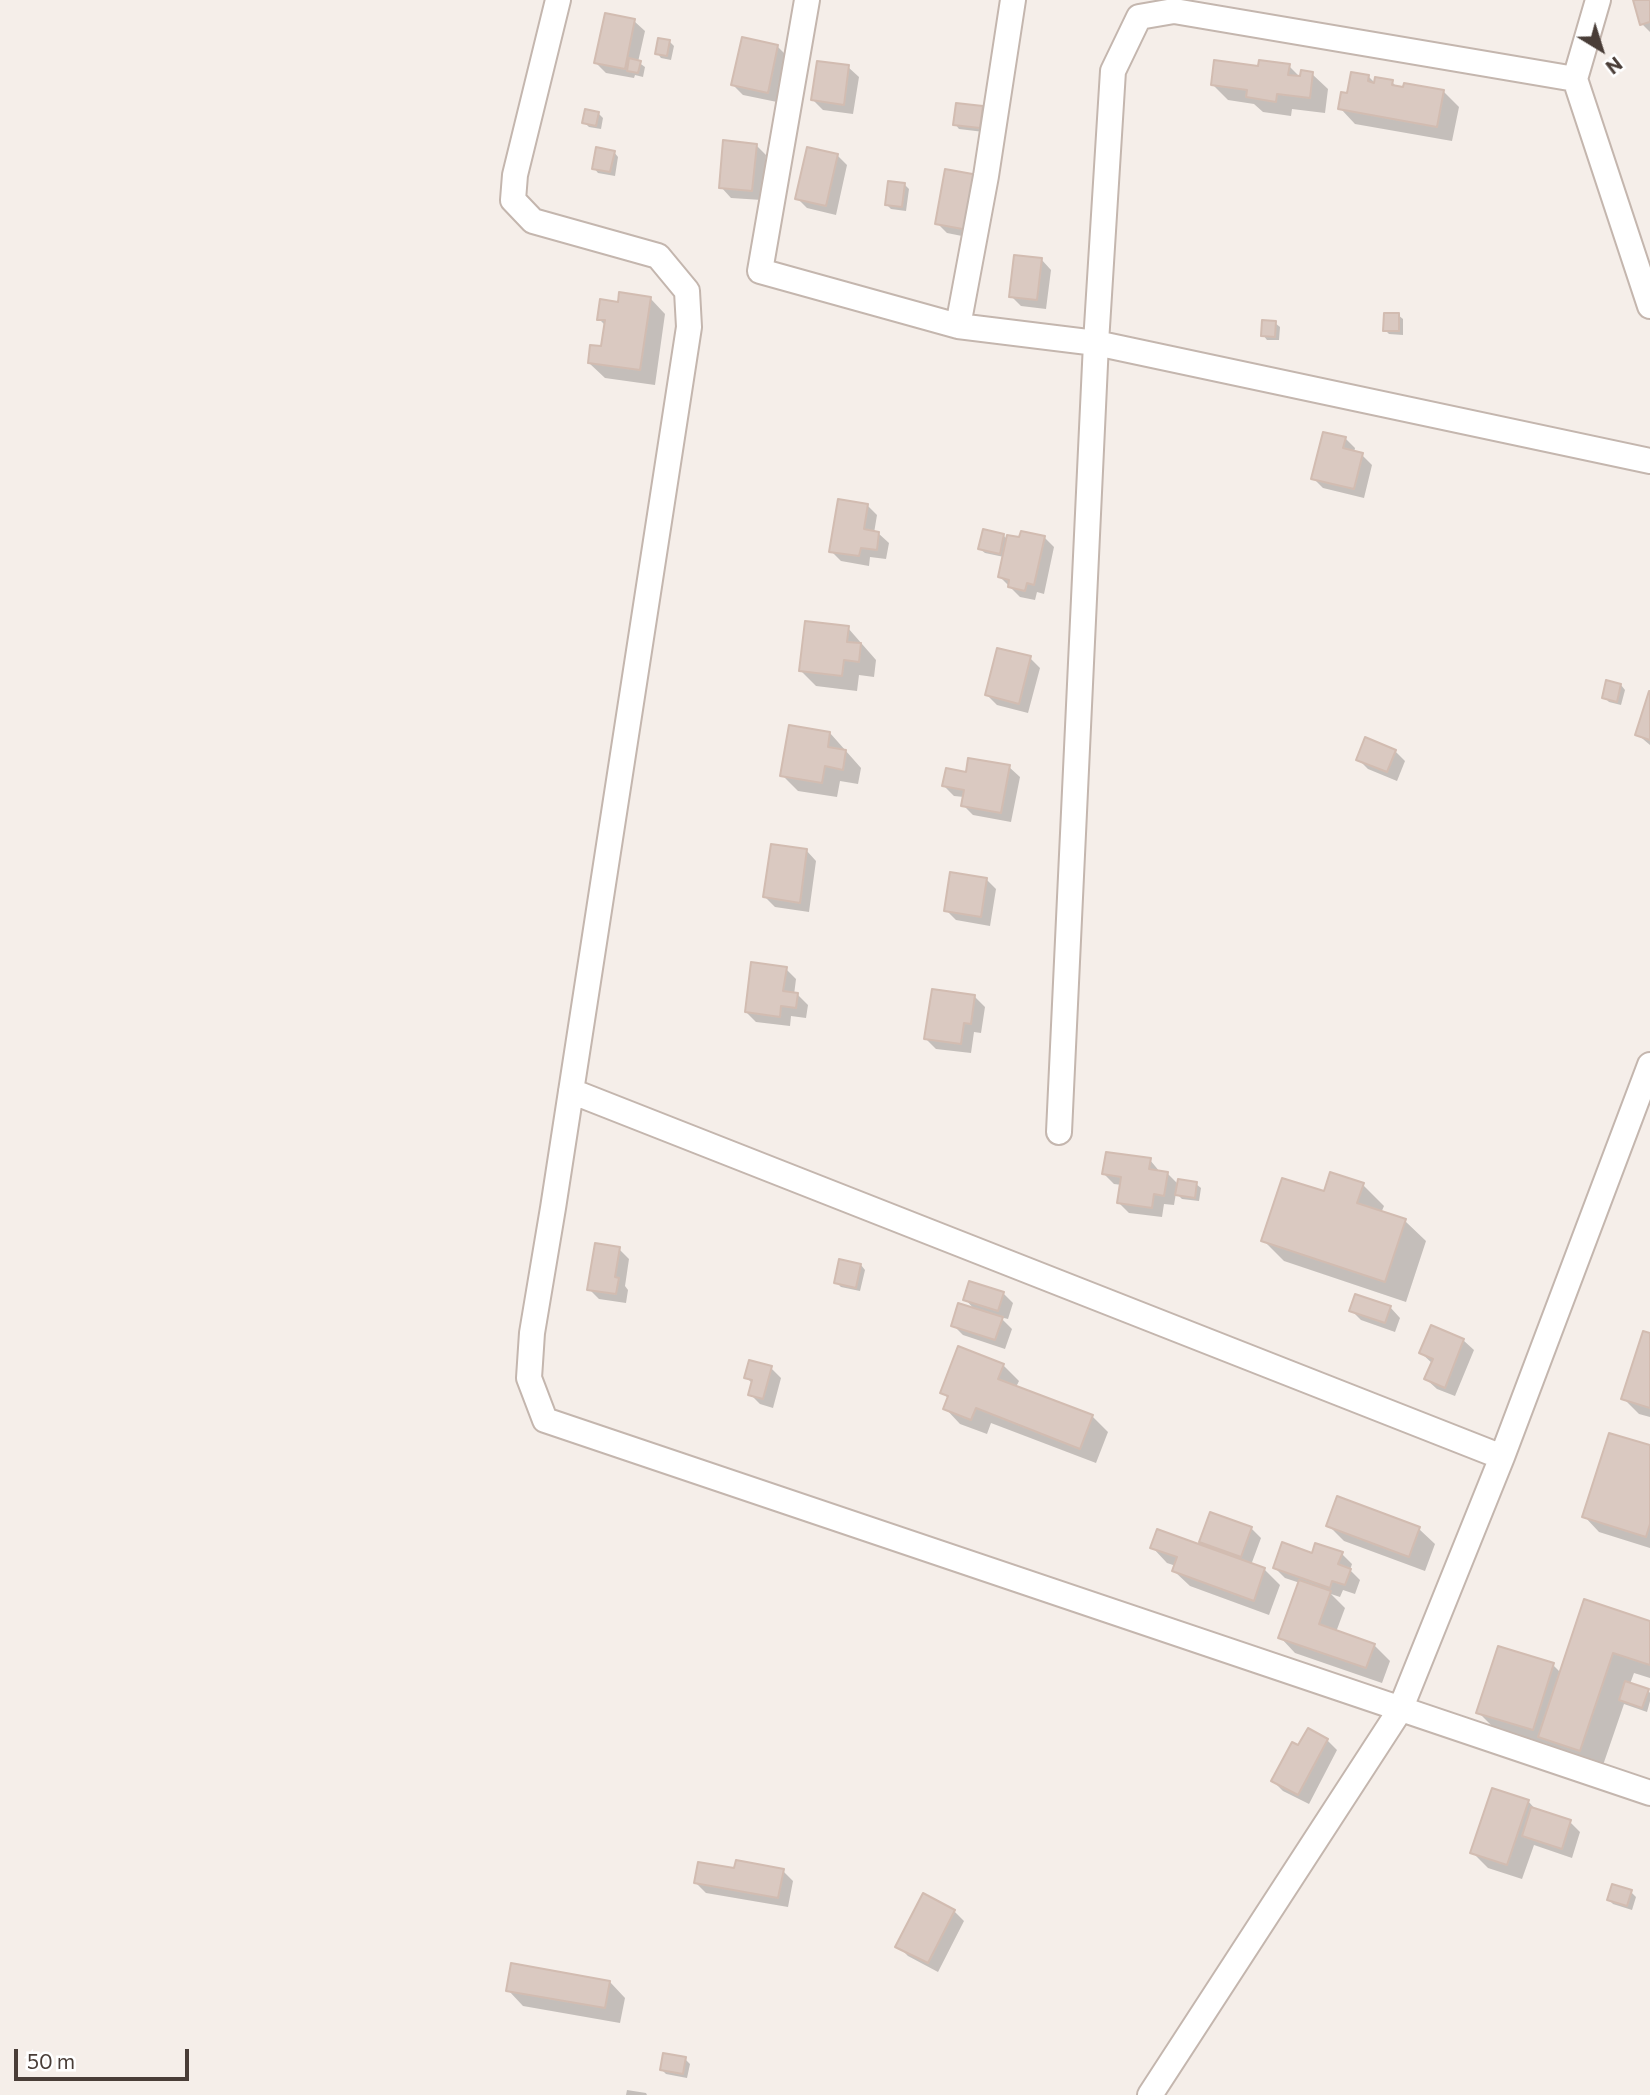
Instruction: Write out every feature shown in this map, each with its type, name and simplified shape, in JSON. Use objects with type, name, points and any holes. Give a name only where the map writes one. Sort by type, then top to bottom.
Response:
[{"type":"street","points":[[558,0],[515,175],[513,200],[533,221],[658,256],[687,291],[689,327],[532,1333],[529,1378],[545,1420],[1650,1793]]},
{"type":"street","points":[[807,0],[760,271],[958,326],[1096,343],[1650,461]]},
{"type":"street","points":[[958,326],[986,176],[1013,0]]},
{"type":"street","points":[[1598,0],[1575,79],[1650,306]]},
{"type":"street","points":[[1059,1132],[1096,343],[1113,71],[1139,17],[1174,12],[1575,79]]},
{"type":"street","points":[[1150,2095],[1400,1710],[1502,1457],[1650,1065]]},
{"type":"street","points":[[571,1091],[1502,1457]]},
{"type":"building","points":[[1633,0],[1650,0],[1650,22],[1640,25]]},
{"type":"building","points":[[605,13],[635,19],[625,69],[594,63]]},
{"type":"building","points":[[742,37],[778,45],[768,93],[731,85]]},
{"type":"building","points":[[658,38],[670,40],[667,56],[655,54]]},
{"type":"building","points":[[629,58],[641,61],[638,73],[627,71]]},
{"type":"building","points":[[1214,60],[1258,66],[1259,60],[1290,64],[1288,75],[1300,76],[1301,70],[1313,72],[1310,98],[1277,94],[1276,102],[1246,97],[1247,90],[1211,85]]},
{"type":"building","points":[[817,61],[849,65],[844,105],[811,100]]},
{"type":"building","points":[[1351,72],[1369,75],[1368,81],[1374,83],[1375,77],[1393,80],[1392,85],[1403,87],[1404,83],[1444,90],[1437,127],[1338,109],[1341,92],[1347,93]]},
{"type":"building","points":[[956,103],[983,106],[980,128],[953,125]]},
{"type":"building","points":[[585,109],[599,112],[596,126],[582,123]]},
{"type":"building","points":[[723,140],[757,144],[752,191],[719,188]]},
{"type":"building","points":[[596,147],[615,151],[610,172],[592,169]]},
{"type":"building","points":[[807,147],[838,154],[826,206],[795,199]]},
{"type":"building","points":[[945,169],[978,175],[968,230],[935,224]]},
{"type":"building","points":[[888,181],[905,183],[902,207],[885,205]]},
{"type":"building","points":[[1014,255],[1042,258],[1037,300],[1009,297]]},
{"type":"building","points":[[619,292],[651,297],[640,370],[588,363],[590,345],[601,346],[605,320],[597,320],[600,299],[618,302]]},
{"type":"building","points":[[1384,313],[1399,313],[1399,331],[1383,331]]},
{"type":"building","points":[[1262,320],[1276,321],[1275,337],[1261,336]]},
{"type":"building","points":[[1323,432],[1346,437],[1343,448],[1363,453],[1354,489],[1311,479]]},
{"type":"building","points":[[838,499],[868,504],[864,529],[879,532],[877,550],[861,548],[859,556],[829,552]]},
{"type":"building","points":[[983,529],[1004,534],[1000,554],[978,549]]},
{"type":"building","points":[[1021,531],[1045,536],[1034,585],[1027,583],[1025,591],[1008,587],[1009,580],[998,577],[1007,535],[1019,537]]},
{"type":"building","points":[[805,621],[849,626],[847,642],[861,643],[859,662],[844,660],[842,676],[799,671]]},
{"type":"building","points":[[997,648],[1031,656],[1019,704],[985,695]]},
{"type":"building","points":[[1606,680],[1621,684],[1617,702],[1602,698]]},
{"type":"building","points":[[1650,691],[1650,740],[1635,735]]},
{"type":"building","points":[[789,725],[830,732],[828,747],[846,750],[843,770],[825,766],[822,783],[780,776]]},
{"type":"building","points":[[1365,737],[1396,750],[1387,772],[1356,760]]},
{"type":"building","points":[[968,758],[1010,765],[1001,813],[961,806],[964,790],[942,786],[946,768],[966,772]]},
{"type":"building","points":[[771,844],[807,849],[800,903],[763,897]]},
{"type":"building","points":[[950,872],[987,878],[981,917],[944,911]]},
{"type":"building","points":[[751,962],[787,967],[783,991],[798,993],[796,1008],[781,1006],[780,1017],[745,1012]]},
{"type":"building","points":[[932,989],[975,995],[971,1024],[964,1023],[961,1044],[924,1039]]},
{"type":"building","points":[[1106,1152],[1151,1158],[1149,1169],[1168,1172],[1164,1196],[1154,1194],[1152,1208],[1117,1203],[1121,1177],[1102,1174]]},
{"type":"building","points":[[1330,1172],[1364,1183],[1357,1203],[1406,1219],[1385,1282],[1261,1241],[1282,1178],[1324,1191]]},
{"type":"building","points":[[1178,1179],[1197,1182],[1195,1198],[1175,1195]]},
{"type":"building","points":[[595,1243],[620,1247],[615,1277],[619,1278],[616,1294],[587,1290]]},
{"type":"building","points":[[839,1259],[861,1264],[856,1288],[834,1283]]},
{"type":"building","points":[[969,1281],[1004,1292],[998,1311],[963,1300]]},
{"type":"building","points":[[1355,1294],[1391,1306],[1385,1323],[1349,1311]]},
{"type":"building","points":[[958,1303],[1003,1317],[995,1340],[951,1326]]},
{"type":"building","points":[[1431,1325],[1464,1339],[1445,1388],[1424,1379],[1433,1359],[1419,1353]]},
{"type":"building","points":[[1643,1331],[1650,1333],[1650,1408],[1621,1399]]},
{"type":"building","points":[[958,1346],[1004,1364],[998,1379],[1093,1415],[1080,1449],[976,1408],[971,1420],[943,1409],[948,1396],[940,1393]]},
{"type":"building","points":[[749,1360],[772,1366],[763,1399],[748,1395],[752,1380],[744,1378]]},
{"type":"building","points":[[1609,1433],[1650,1445],[1650,1524],[1646,1537],[1582,1517]]},
{"type":"building","points":[[1337,1496],[1420,1527],[1409,1557],[1326,1526]]},
{"type":"building","points":[[1210,1512],[1252,1527],[1241,1557],[1199,1542]]},
{"type":"building","points":[[1157,1529],[1265,1568],[1254,1601],[1172,1571],[1177,1557],[1150,1548]]},
{"type":"building","points":[[1282,1542],[1312,1553],[1315,1543],[1343,1552],[1338,1564],[1351,1569],[1345,1585],[1332,1581],[1330,1588],[1273,1568]]},
{"type":"building","points":[[1299,1580],[1331,1591],[1319,1624],[1375,1644],[1366,1668],[1278,1638]]},
{"type":"building","points":[[1584,1599],[1650,1621],[1650,1665],[1613,1653],[1580,1751],[1538,1737]]},
{"type":"building","points":[[1498,1646],[1554,1663],[1533,1730],[1476,1713]]},
{"type":"building","points":[[1625,1681],[1649,1689],[1642,1708],[1619,1700]]},
{"type":"building","points":[[1308,1728],[1328,1739],[1298,1795],[1271,1781],[1292,1742],[1298,1745]]},
{"type":"building","points":[[1492,1788],[1529,1800],[1507,1865],[1470,1853]]},
{"type":"building","points":[[1531,1807],[1571,1820],[1562,1849],[1522,1836]]},
{"type":"building","points":[[736,1860],[784,1869],[778,1898],[694,1883],[698,1862],[734,1868]]},
{"type":"building","points":[[1612,1884],[1632,1890],[1627,1906],[1607,1900]]},
{"type":"building","points":[[923,1893],[955,1910],[928,1963],[895,1947]]},
{"type":"building","points":[[511,1963],[610,1981],[605,2008],[506,1991]]},
{"type":"building","points":[[663,2053],[686,2057],[683,2074],[660,2070]]}]
